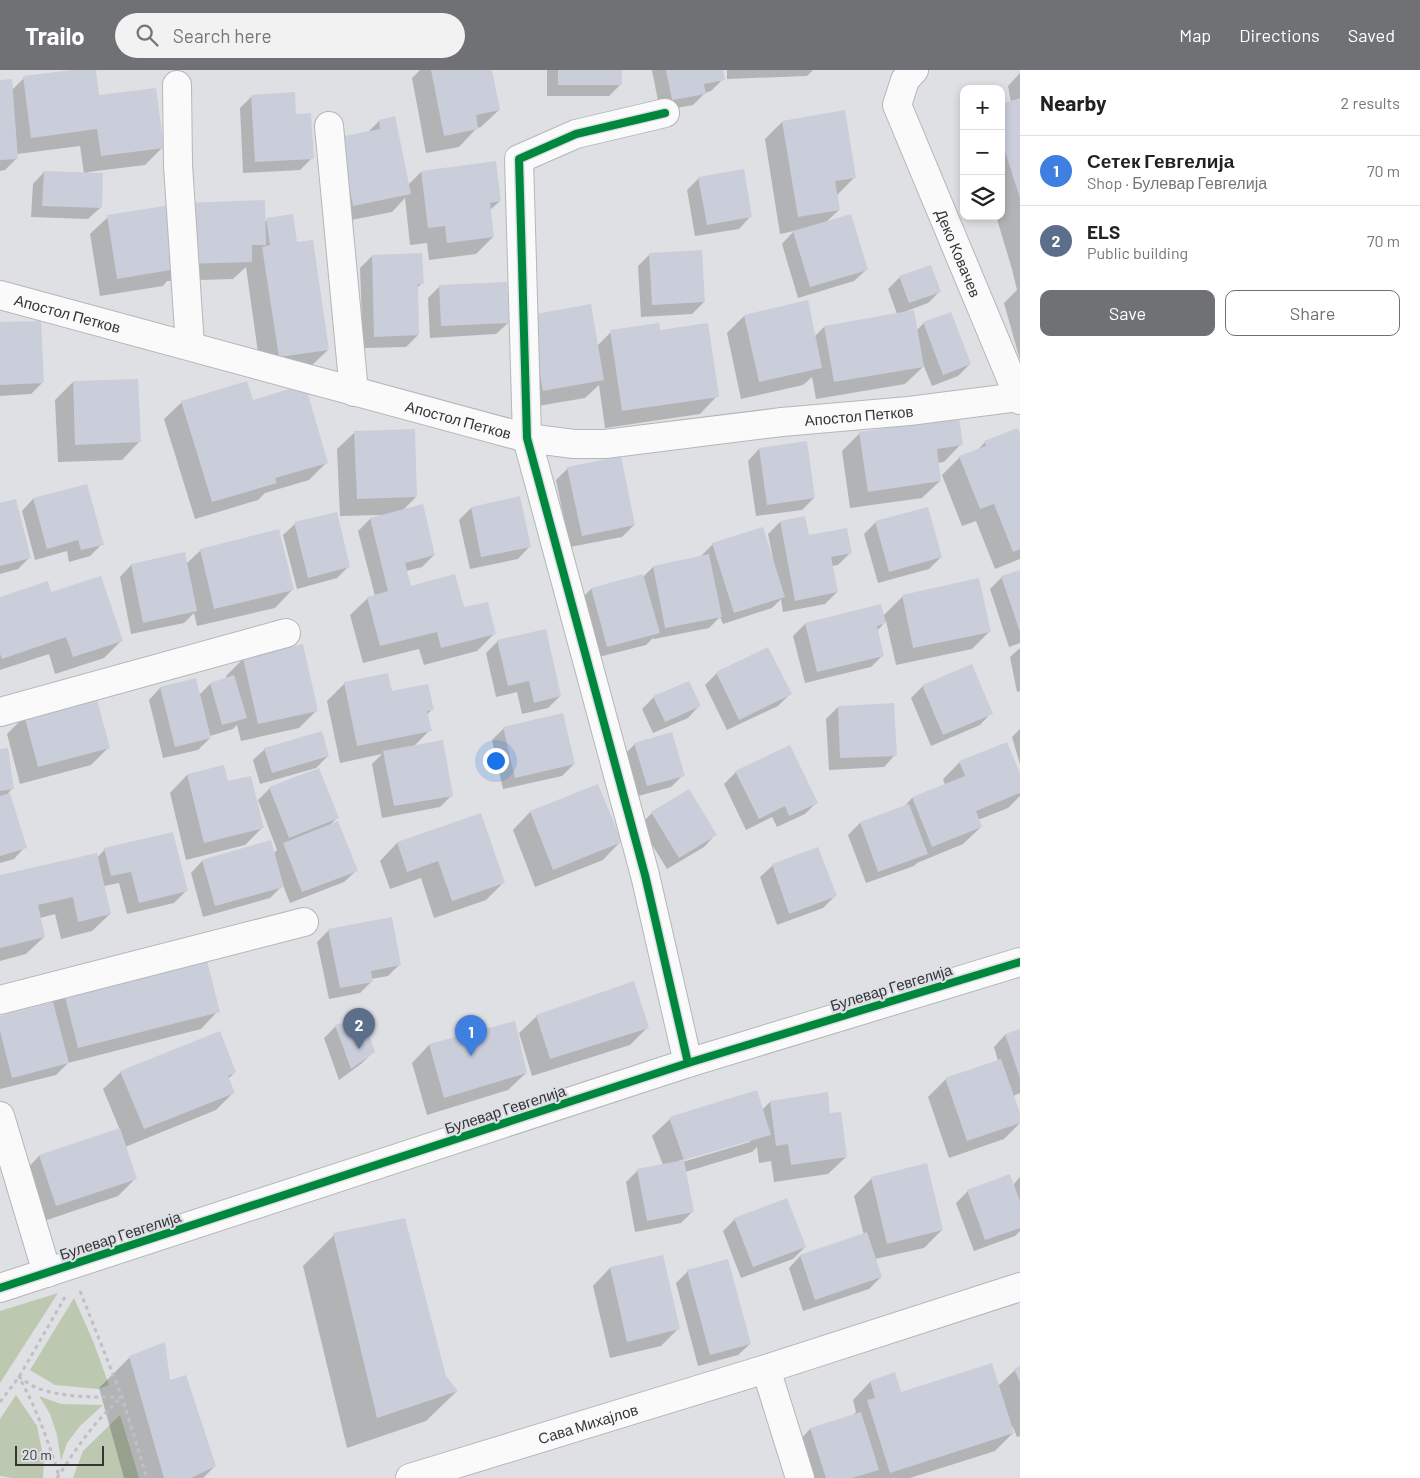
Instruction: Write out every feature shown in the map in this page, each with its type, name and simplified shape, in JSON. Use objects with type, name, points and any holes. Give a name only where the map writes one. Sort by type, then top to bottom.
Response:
[{"type":"street","name":"Деко Ковачев","points":[[914,70],[905,80],[897,105],[1019,398]]},
{"type":"street","points":[[177,85],[178,165],[190,346]]},
{"type":"street","points":[[665,113],[576,134],[519,159],[527,438],[645,875],[688,1063]]},
{"type":"street","points":[[329,126],[354,392]]},
{"type":"street","name":"Апостол Петков","points":[[0,295],[527,438],[574,444],[605,444],[782,422],[909,412],[1019,398]]},
{"type":"street","points":[[0,712],[286,633]]},
{"type":"street","points":[[0,1000],[304,922]]},
{"type":"street","name":"Булевар Гевгелија","points":[[0,1288],[688,1063],[1020,962]]},
{"type":"street","points":[[0,1116],[46,1273]]},
{"type":"street","name":"Сава Михајлов","points":[[410,1478],[1020,1287]]},
{"type":"street","points":[[766,1368],[800,1478]]},
{"type":"path","points":[[78,1288],[122,1397],[148,1478]]},
{"type":"path","points":[[0,1402],[19,1377],[66,1295]]},
{"type":"path","points":[[19,1377],[35,1387],[59,1394],[122,1397]]},
{"type":"path","points":[[19,1377],[33,1402],[49,1444],[58,1477]]},
{"type":"path","points":[[58,1477],[105,1411],[122,1397]]},
{"type":"green space","points":[[58,1293],[0,1383],[0,1311]]},
{"type":"green space","points":[[74,1298],[93,1341],[109,1385],[98,1389],[55,1385],[30,1370]]},
{"type":"green space","points":[[16,1395],[37,1426],[44,1460],[43,1478],[0,1476],[0,1419]]},
{"type":"green space","points":[[39,1396],[61,1404],[103,1405],[80,1426],[67,1443],[61,1461],[57,1435],[50,1414]]},
{"type":"green space","points":[[120,1415],[139,1478],[73,1478],[83,1451]]},
{"type":"building","points":[[73,70],[96,70],[99,95],[156,88],[164,148],[101,156],[97,129],[31,138],[23,76]]},
{"type":"building","points":[[431,70],[492,70],[500,110],[476,115],[478,129],[444,136]]},
{"type":"building","points":[[558,70],[622,70],[622,85],[558,85]]},
{"type":"building","points":[[666,70],[723,70],[725,80],[704,84],[706,94],[672,100]]},
{"type":"building","points":[[12,79],[18,159],[0,160],[0,80]]},
{"type":"building","points":[[295,92],[296,114],[311,113],[314,159],[255,162],[251,95]]},
{"type":"building","points":[[1020,98],[1020,198],[1005,151],[1005,103]]},
{"type":"building","points":[[845,110],[856,178],[835,181],[840,210],[798,217],[782,121]]},
{"type":"building","points":[[395,116],[411,194],[353,206],[339,137],[380,129],[379,120]]},
{"type":"building","points":[[496,161],[501,201],[490,203],[494,237],[447,243],[445,226],[428,228],[421,171]]},
{"type":"building","points":[[744,169],[752,217],[707,225],[698,177]]},
{"type":"building","points":[[44,171],[103,173],[102,208],[42,206]]},
{"type":"building","points":[[265,200],[266,245],[252,245],[252,262],[186,264],[184,203]]},
{"type":"building","points":[[171,205],[182,268],[117,279],[107,215]]},
{"type":"building","points":[[293,214],[297,242],[313,240],[329,350],[279,357],[262,247],[270,245],[266,218]]},
{"type":"building","points":[[851,214],[868,270],[810,287],[793,231]]},
{"type":"building","points":[[702,250],[705,302],[652,305],[649,253]]},
{"type":"building","points":[[422,253],[424,284],[418,284],[419,335],[374,337],[372,255]]},
{"type":"building","points":[[931,265],[941,292],[909,303],[899,276]]},
{"type":"building","points":[[507,282],[509,323],[441,326],[439,285]]},
{"type":"building","points":[[808,300],[822,368],[759,382],[744,315]]},
{"type":"building","points":[[591,304],[604,380],[543,391],[530,315]]},
{"type":"building","points":[[914,310],[924,367],[834,382],[824,326]]},
{"type":"building","points":[[951,312],[971,364],[943,375],[923,322]]},
{"type":"building","points":[[41,321],[44,383],[0,385],[0,322]]},
{"type":"building","points":[[659,323],[660,330],[708,323],[719,397],[622,411],[610,330]]},
{"type":"building","points":[[138,379],[141,442],[75,445],[73,381]]},
{"type":"building","points":[[247,381],[253,400],[305,384],[328,463],[275,478],[277,483],[212,502],[181,401]]},
{"type":"building","points":[[959,418],[963,445],[937,449],[941,481],[868,492],[859,432]]},
{"type":"building","points":[[1018,428],[1020,434],[1020,549],[1013,552],[994,504],[980,509],[959,456],[986,446],[984,441]]},
{"type":"building","points":[[415,429],[417,497],[357,499],[354,431]]},
{"type":"building","points":[[807,441],[815,498],[767,505],[759,448]]},
{"type":"building","points":[[621,456],[635,525],[582,536],[567,467]]},
{"type":"building","points":[[87,484],[104,545],[81,550],[78,540],[47,549],[33,498]]},
{"type":"building","points":[[520,496],[531,547],[481,557],[471,507]]},
{"type":"building","points":[[16,499],[31,558],[0,566],[0,503]]},
{"type":"building","points":[[423,504],[435,555],[405,563],[411,586],[455,574],[464,607],[488,602],[496,634],[441,648],[437,632],[380,646],[367,597],[388,591],[370,518]]},
{"type":"building","points":[[928,507],[942,557],[889,572],[875,521]]},
{"type":"building","points":[[337,512],[350,567],[308,578],[294,522]]},
{"type":"building","points":[[805,516],[809,535],[847,528],[852,553],[831,557],[838,592],[795,601],[780,521]]},
{"type":"building","points":[[763,527],[785,597],[734,613],[712,543]]},
{"type":"building","points":[[279,529],[294,590],[214,609],[200,549]]},
{"type":"building","points":[[185,552],[197,611],[143,623],[131,564]]},
{"type":"building","points":[[709,554],[722,617],[665,628],[653,566]]},
{"type":"building","points":[[1020,570],[1020,632],[1001,576]]},
{"type":"building","points":[[643,574],[660,633],[607,647],[591,588]]},
{"type":"building","points":[[101,576],[123,641],[73,657],[66,637],[2,659],[0,654],[0,597],[48,581],[51,592]]},
{"type":"building","points":[[979,578],[991,632],[913,648],[902,595]]},
{"type":"building","points":[[881,604],[886,623],[877,626],[884,656],[817,672],[805,623]]},
{"type":"building","points":[[546,629],[561,696],[534,703],[529,681],[508,686],[497,640]]},
{"type":"building","points":[[303,644],[318,711],[258,724],[243,658]]},
{"type":"building","points":[[768,647],[792,694],[739,720],[716,672]]},
{"type":"building","points":[[972,664],[993,714],[943,735],[922,685]]},
{"type":"building","points":[[388,673],[392,691],[428,684],[434,710],[427,711],[432,731],[357,746],[344,682]]},
{"type":"building","points":[[234,675],[247,718],[222,725],[210,683]]},
{"type":"building","points":[[196,678],[211,738],[175,747],[160,687]]},
{"type":"building","points":[[689,681],[701,706],[665,722],[653,696]]},
{"type":"building","points":[[96,696],[110,748],[38,767],[24,715]]},
{"type":"building","points":[[894,703],[897,756],[840,758],[838,706]]},
{"type":"building","points":[[563,713],[575,764],[515,778],[503,727]]},
{"type":"building","points":[[322,731],[329,756],[272,773],[264,748]]},
{"type":"building","points":[[672,732],[685,776],[647,786],[634,743]]},
{"type":"building","points":[[443,740],[453,796],[394,806],[383,751]]},
{"type":"building","points":[[1007,742],[1020,773],[1020,793],[976,811],[982,827],[932,847],[912,797],[965,776],[959,761]]},
{"type":"building","points":[[790,745],[818,803],[789,816],[785,806],[759,819],[735,771]]},
{"type":"building","points":[[8,748],[14,789],[0,791],[0,749]]},
{"type":"building","points":[[224,765],[228,781],[251,776],[264,828],[204,843],[187,774]]},
{"type":"building","points":[[319,768],[339,818],[289,838],[269,787]]},
{"type":"building","points":[[598,784],[622,842],[553,870],[530,811]]},
{"type":"building","points":[[689,789],[717,835],[679,858],[651,812]]},
{"type":"building","points":[[10,793],[27,848],[0,856],[0,796]]},
{"type":"building","points":[[909,804],[928,854],[878,872],[860,822]]},
{"type":"building","points":[[481,813],[505,883],[452,901],[438,861],[407,872],[397,842]]},
{"type":"building","points":[[338,821],[358,871],[302,892],[283,843]]},
{"type":"building","points":[[173,832],[188,891],[139,903],[131,872],[111,876],[104,848]]},
{"type":"building","points":[[271,840],[284,887],[215,906],[202,860]]},
{"type":"building","points":[[818,847],[837,896],[789,914],[772,864]]},
{"type":"building","points":[[97,853],[111,914],[78,922],[73,897],[38,905],[45,937],[0,948],[0,875]]},
{"type":"building","points":[[392,917],[401,965],[371,971],[373,982],[340,988],[328,929]]},
{"type":"building","points":[[205,953],[220,1012],[78,1048],[63,989]]},
{"type":"building","points":[[634,981],[649,1028],[550,1059],[536,1015]]},
{"type":"building","points":[[53,1002],[69,1063],[12,1078],[0,1031],[0,1016]]},
{"type":"building","points":[[363,1017],[375,1052],[351,1069],[335,1025]]},
{"type":"building","points":[[515,1021],[527,1073],[444,1098],[429,1044]]},
{"type":"building","points":[[1020,1029],[1020,1078],[1005,1034]]},
{"type":"building","points":[[220,1031],[236,1072],[228,1076],[235,1093],[144,1129],[120,1071]]},
{"type":"building","points":[[1001,1059],[1020,1113],[1020,1123],[967,1141],[945,1078]]},
{"type":"building","points":[[757,1090],[771,1135],[684,1160],[669,1117]]},
{"type":"building","points":[[828,1092],[830,1113],[841,1112],[847,1157],[791,1165],[788,1144],[776,1146],[770,1101]]},
{"type":"building","points":[[120,1128],[137,1179],[56,1206],[39,1155]]},
{"type":"building","points":[[684,1160],[694,1212],[647,1221],[637,1169]]},
{"type":"building","points":[[927,1163],[943,1230],[887,1244],[871,1177]]},
{"type":"building","points":[[1010,1174],[1020,1201],[1020,1228],[985,1240],[967,1190]]},
{"type":"building","points":[[787,1198],[806,1247],[753,1267],[734,1218]]},
{"type":"building","points":[[405,1218],[446,1376],[458,1391],[377,1418],[333,1233]]},
{"type":"building","points":[[867,1232],[882,1277],[815,1300],[800,1255]]},
{"type":"building","points":[[663,1255],[680,1329],[627,1342],[610,1267]]},
{"type":"building","points":[[728,1259],[751,1344],[710,1355],[687,1270]]},
{"type":"building","points":[[165,1342],[170,1380],[186,1375],[216,1466],[191,1478],[164,1478],[129,1356]]},
{"type":"building","points":[[992,1363],[1014,1433],[890,1473],[867,1400],[875,1398],[870,1381],[895,1372],[901,1392]]},
{"type":"building","points":[[1020,1366],[1020,1382],[1014,1369]]},
{"type":"building","points":[[861,1412],[879,1470],[852,1478],[826,1478],[810,1428]]},
{"type":"cycle path","points":[[665,113],[576,134],[519,159],[527,438],[645,875],[688,1063]]},
{"type":"cycle path","points":[[0,1288],[688,1063],[1020,962]]},
{"type":"place","name":"ELS","points":[[359,1049]]},
{"type":"place","name":"Сетек Гевгелија","points":[[471,1056]]}]
